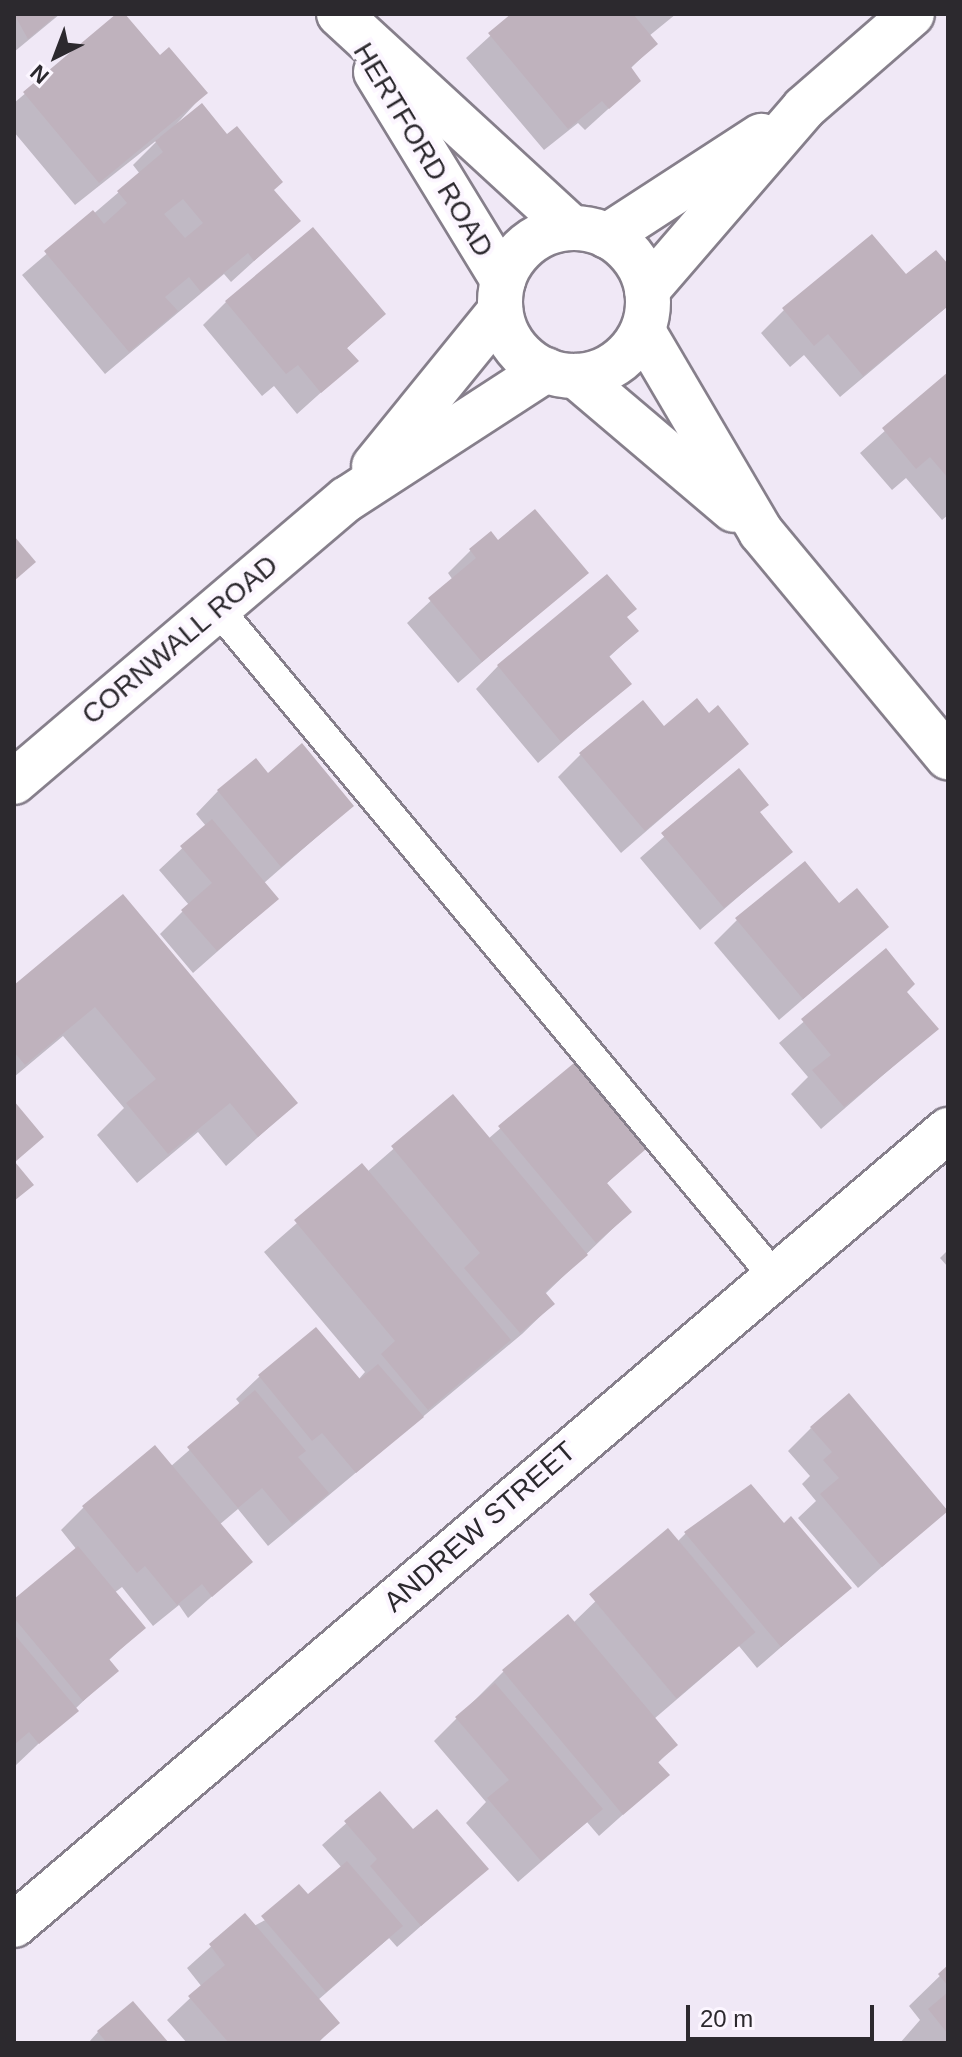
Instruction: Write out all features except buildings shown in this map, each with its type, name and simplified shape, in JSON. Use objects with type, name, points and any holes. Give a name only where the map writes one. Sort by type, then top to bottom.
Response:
[{"type":"street","points":[[561,373],[616,364],[645,310],[804,108],[912,14]]},
{"type":"street","name":"HERTFORD ROAD","points":[[341,17],[589,232]]},
{"type":"street","name":"HERTFORD ROAD","points":[[341,17],[502,296]]},
{"type":"street","points":[[804,108],[589,232],[528,243],[502,296],[515,347],[561,373],[761,532],[948,757]]},
{"type":"street","points":[[589,232],[626,249],[645,310],[761,532]]},
{"type":"street","name":"CORNWALL ROAD","points":[[347,499],[502,296]]},
{"type":"street","name":"CORNWALL ROAD","points":[[14,782],[347,499],[561,373]]},
{"type":"street","name":"ANDREW STREET","points":[[14,1925],[948,1130]]},
{"type":"lane","points":[[217,608],[774,1276]]}]
